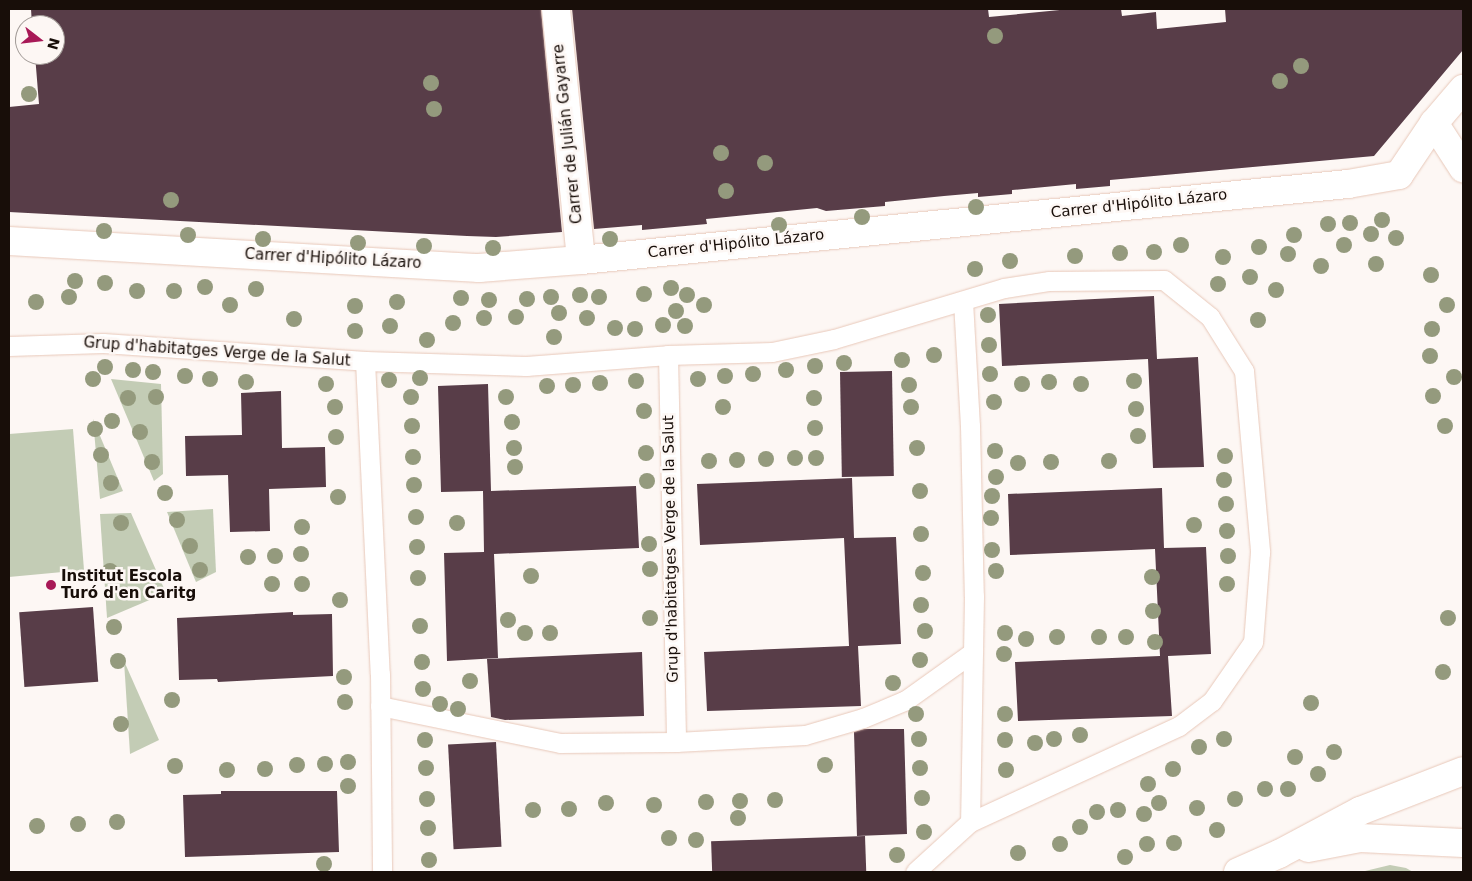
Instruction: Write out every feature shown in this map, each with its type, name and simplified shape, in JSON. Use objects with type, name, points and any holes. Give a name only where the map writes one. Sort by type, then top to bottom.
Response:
[{"type":"street","name":"Carrer de Julián Gayarre","points":[[556,9],[581,260]]},
{"type":"street","name":"Carrer d'Hipólito Lázaro","points":[[9,241],[479,268],[581,260],[1348,184],[1399,175],[1434,123],[1463,89]]},
{"type":"street","points":[[1434,123],[1463,168]]},
{"type":"street","points":[[1238,872],[1280,854],[1360,811],[1463,771]]},
{"type":"street","points":[[1280,854],[1360,838],[1463,844]]},
{"type":"lane","name":"Grup d'habitatges Verge de la Salut","points":[[9,346],[102,343],[365,361],[526,366],[668,355],[772,352],[834,339],[1004,288],[1049,282],[1164,280],[1210,317],[1244,371],[1260,552],[1253,642],[1212,701],[1180,726],[970,822],[915,872]]},
{"type":"lane","points":[[963,301],[970,426],[974,596],[970,822]]},
{"type":"lane","name":"Grup d'habitatges Verge de la Salut","points":[[668,355],[676,742]]},
{"type":"lane","name":"Grup d'habitatges Verge de la Salut","points":[[365,361],[380,706],[382,872]]},
{"type":"lane","points":[[380,706],[560,743],[676,742],[805,735],[863,718],[906,700],[974,652]]},
{"type":"green space","points":[[111,379],[161,384],[163,474],[154,481]]},
{"type":"green space","points":[[93,419],[123,491],[100,499]]},
{"type":"green space","points":[[73,429],[84,570],[9,577],[9,434]]},
{"type":"green space","points":[[213,509],[216,572],[196,582],[167,512]]},
{"type":"green space","points":[[131,513],[166,593],[107,618],[100,514]]},
{"type":"green space","points":[[124,661],[159,740],[130,754]]},
{"type":"green space","points":[[1390,865],[1406,868],[1413,872],[1361,872]]},
{"type":"building","points":[[31,9],[541,9],[562,232],[496,237],[467,236],[9,212],[9,107],[39,104],[36,65],[65,65],[65,15],[31,15]]},
{"type":"building","points":[[572,9],[988,9],[989,17],[1070,9],[1121,9],[1122,16],[1156,12],[1157,29],[1226,22],[1225,9],[1463,9],[1463,50],[1374,156],[1110,180],[1110,186],[1076,189],[1076,184],[1012,190],[1012,194],[978,197],[978,193],[885,202],[885,206],[826,211],[817,208],[706,219],[707,224],[642,230],[642,225],[594,229]]},
{"type":"building","points":[[1154,296],[1157,359],[1198,357],[1204,467],[1153,468],[1148,359],[1002,366],[999,304]]},
{"type":"building","points":[[892,371],[894,476],[842,477],[840,372]]},
{"type":"building","points":[[488,384],[491,491],[636,486],[639,548],[494,554],[498,658],[447,661],[444,553],[484,552],[483,491],[441,492],[438,386]]},
{"type":"building","points":[[281,391],[282,448],[325,447],[326,487],[269,489],[270,531],[230,532],[228,475],[186,476],[185,436],[242,435],[241,393]]},
{"type":"building","points":[[852,478],[854,538],[896,537],[901,644],[858,646],[861,706],[707,711],[704,652],[849,646],[844,538],[700,545],[697,484]]},
{"type":"building","points":[[1162,488],[1164,548],[1206,547],[1211,654],[1168,656],[1172,716],[1018,721],[1015,662],[1160,656],[1155,549],[1010,555],[1008,494]]},
{"type":"building","points":[[93,607],[98,682],[24,687],[19,612]]},
{"type":"building","points":[[293,612],[293,615],[332,614],[333,676],[218,682],[217,679],[179,680],[177,618]]},
{"type":"building","points":[[642,652],[644,716],[505,720],[491,717],[487,659]]},
{"type":"building","points":[[864,729],[904,729],[907,834],[857,836],[854,732]]},
{"type":"building","points":[[496,742],[501,847],[454,849],[448,745]]},
{"type":"building","points":[[221,791],[337,791],[339,852],[185,857],[183,795],[221,794]]},
{"type":"building","points":[[865,836],[866,872],[712,872],[711,841]]},
{"type":"place","name":"Institut Escola Turó d'en Caritg","points":[[51,585]]}]
